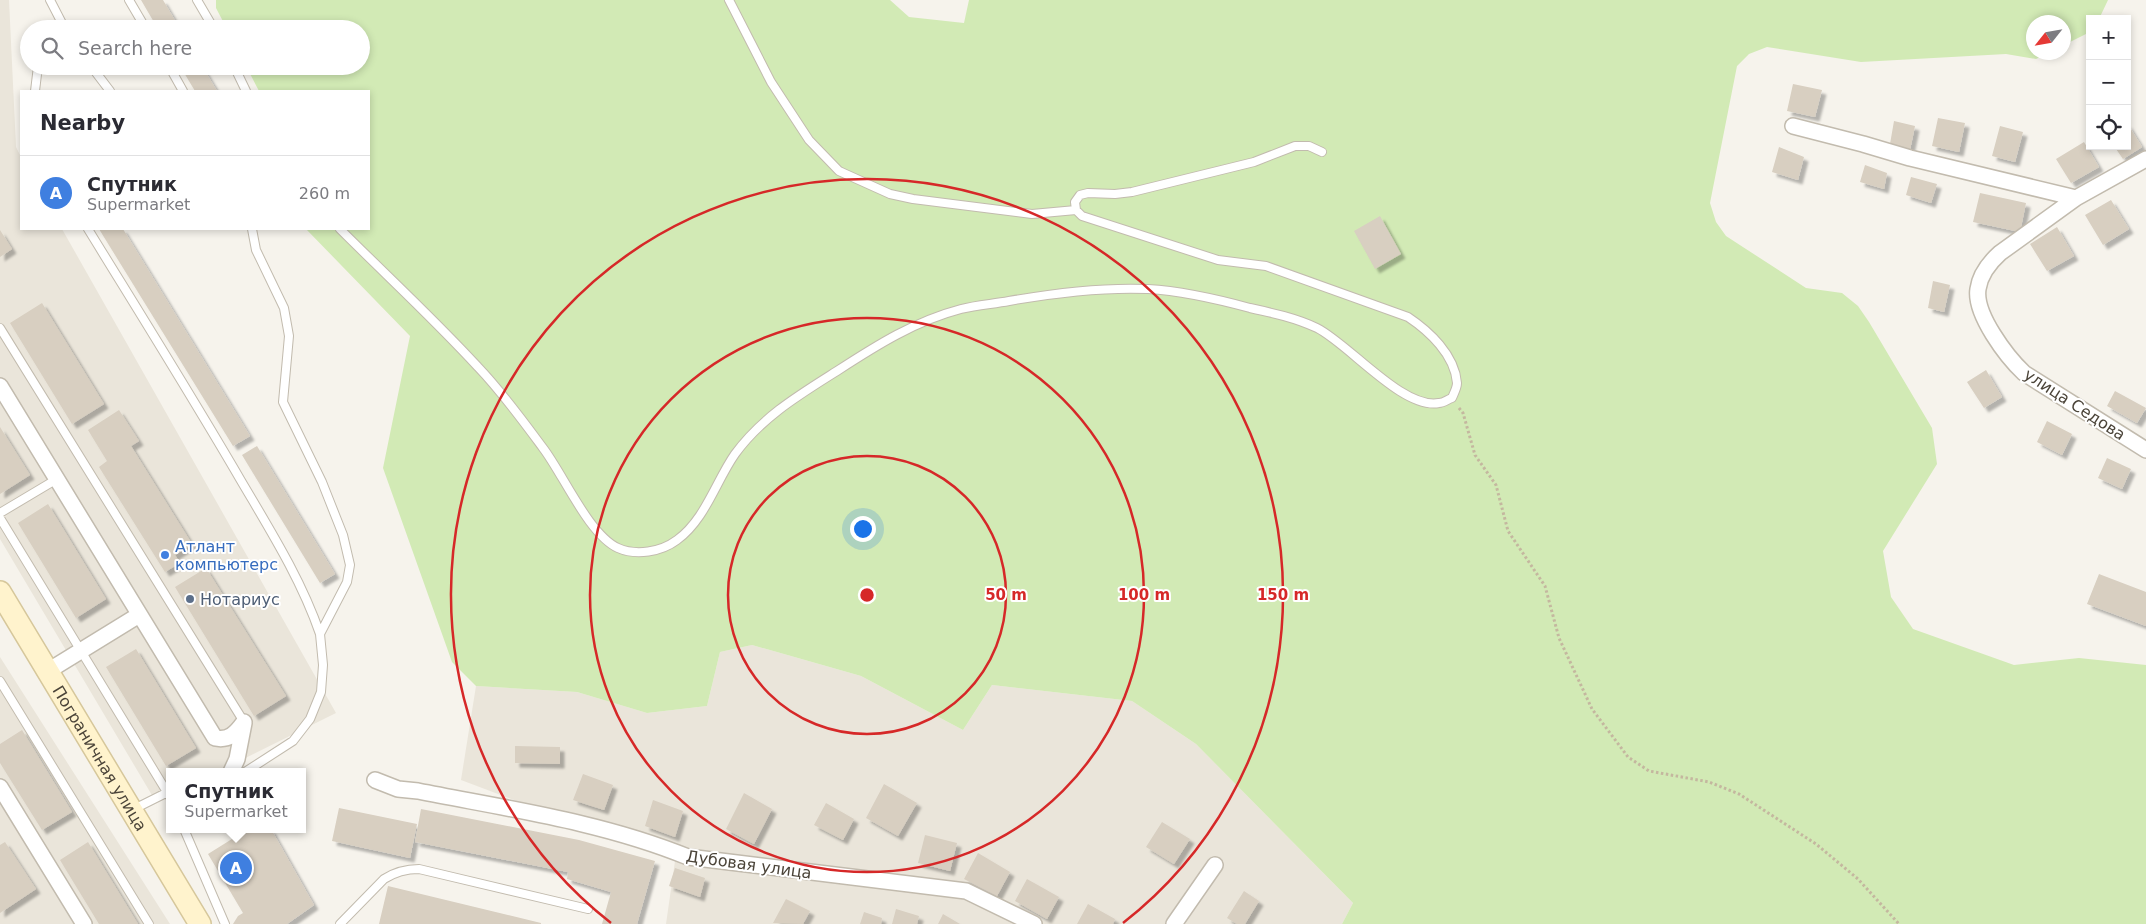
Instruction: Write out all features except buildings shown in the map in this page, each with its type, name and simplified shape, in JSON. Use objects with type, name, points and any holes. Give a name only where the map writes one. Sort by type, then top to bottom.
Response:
[{"type":"main road","name":"Пограничная улица","points":[[0,592],[200,924]]},
{"type":"street","points":[[1793,126],[1910,158],[2076,198]]},
{"type":"street","name":"улица Седова","points":[[2146,159],[2076,198],[1989,263],[1978,289],[1981,310],[1992,333],[2011,361],[2024,373],[2146,450]]},
{"type":"street","points":[[0,386],[215,738],[230,737],[244,722]]},
{"type":"street","points":[[48,671],[139,615]]},
{"type":"street","points":[[233,768],[237,760],[244,722]]},
{"type":"street","name":"Дубовая улица","points":[[376,780],[398,789],[418,791],[581,823],[660,846],[688,857],[966,891],[1034,924]]},
{"type":"street","points":[[0,787],[84,924]]},
{"type":"street","points":[[1174,924],[1214,865]]},
{"type":"lane","points":[[50,0],[60,20]]},
{"type":"lane","points":[[129,0],[141,20]]},
{"type":"lane","points":[[196,0],[208,20]]},
{"type":"lane","points":[[729,0],[770,82],[808,140],[839,171],[890,194],[913,199],[1032,214],[1076,210]]},
{"type":"lane","points":[[35,90],[37,75]]},
{"type":"lane","points":[[98,75],[109,90]]},
{"type":"lane","points":[[174,75],[183,90]]},
{"type":"lane","points":[[238,75],[246,90]]},
{"type":"lane","points":[[341,230],[480,368],[544,449],[561,473],[587,518],[603,538],[618,548],[641,552],[660,549],[678,540],[694,524],[735,455],[758,427],[787,403],[891,336],[923,322],[962,309],[1038,296],[1097,290],[1148,289],[1205,296],[1288,317],[1318,328],[1379,376],[1402,392],[1424,402],[1439,404],[1452,398],[1457,385],[1449,361],[1442,348],[1426,329],[1408,316],[1266,266],[1218,260],[1082,216],[1076,210],[1075,202],[1080,195],[1088,193],[1115,194],[1132,192],[1254,162],[1295,146],[1310,146],[1322,152]]},
{"type":"lane","points":[[89,230],[227,456],[291,566],[309,602],[320,634],[323,664],[321,692],[310,719],[293,741],[251,768]]},
{"type":"lane","points":[[252,230],[256,250],[284,308],[289,336],[284,402],[322,482],[343,535],[350,565],[347,582],[320,634]]},
{"type":"lane","points":[[0,328],[244,722]]},
{"type":"lane","points":[[0,513],[56,479]]},
{"type":"lane","points":[[0,518],[166,788]]},
{"type":"lane","points":[[0,680],[148,924]]},
{"type":"lane","points":[[132,810],[166,794]]},
{"type":"lane","points":[[186,833],[226,924]]},
{"type":"lane","points":[[340,924],[384,879],[409,869],[419,869],[588,909]]},
{"type":"path","points":[[1452,398],[1463,414],[1475,455],[1496,485],[1508,531],[1545,586],[1559,638],[1592,709],[1628,757],[1649,771],[1709,782],[1739,794],[1816,844],[1858,879],[1898,924]]},
{"type":"shaded area","points":[[0,0],[9,0],[16,147],[20,155],[20,230],[63,230],[336,713],[225,768],[166,768],[166,798],[156,802],[0,539]]},
{"type":"shaded area","points":[[752,645],[861,676],[963,730],[992,685],[1132,701],[1196,744],[1353,903],[1342,924],[666,924],[675,861],[461,780],[476,686],[577,692],[647,713],[707,706],[720,652]]},
{"type":"shaded area","points":[[0,657],[170,924],[0,924]]},
{"type":"green space","points":[[216,0],[890,0],[909,17],[964,23],[969,0],[2108,0],[2101,15],[2086,15],[2086,34],[2071,42],[2071,15],[2026,15],[2026,57],[2006,54],[1861,62],[1767,47],[1749,54],[1737,66],[1710,203],[1716,222],[1726,236],[1806,288],[1842,293],[1858,306],[1932,428],[1937,464],[1883,551],[1891,597],[1913,629],[2014,665],[2079,658],[2146,665],[2146,924],[1342,924],[1353,903],[1196,744],[1132,701],[992,685],[963,730],[861,676],[752,645],[720,652],[707,706],[647,713],[577,692],[476,686],[452,662],[383,468],[410,336],[307,230],[370,230],[370,90],[258,90],[251,75],[370,75],[370,20],[222,20],[216,8]]},
{"type":"place","name":"Атлант компьютерс","points":[[165,555]]},
{"type":"place","name":"Нотариус","points":[[190,599]]},
{"type":"place","name":"Спутник","points":[[236,868]]}]
